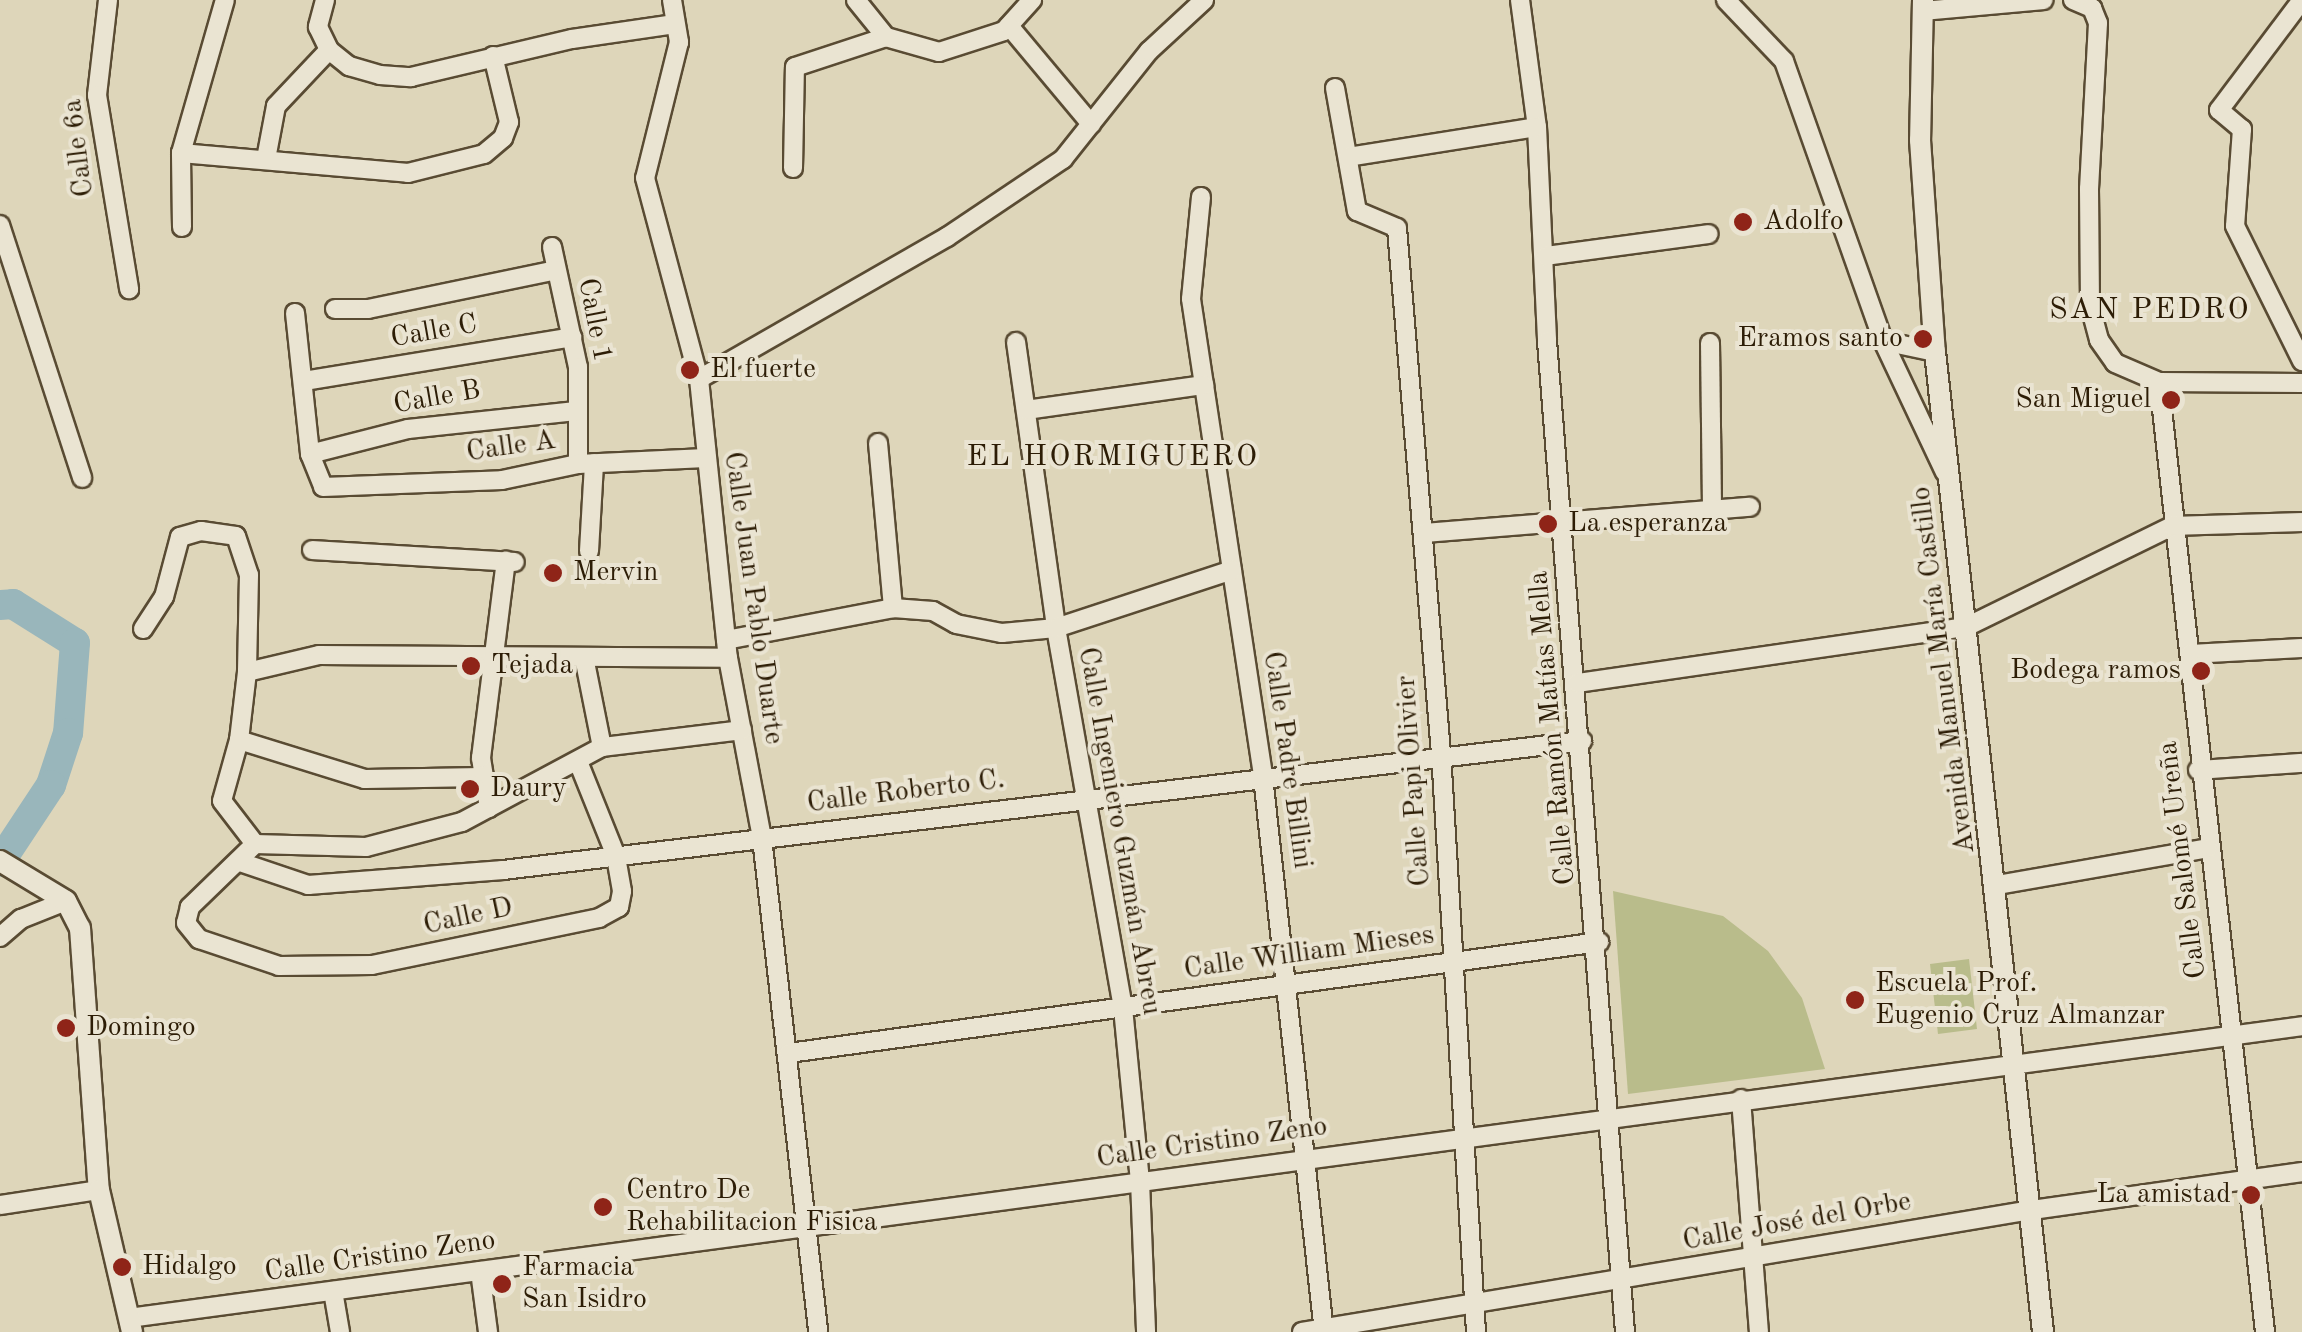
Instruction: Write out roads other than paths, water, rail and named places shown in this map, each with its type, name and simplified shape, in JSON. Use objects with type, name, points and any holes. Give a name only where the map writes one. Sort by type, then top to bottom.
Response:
[{"type":"street","name":"Calle 6a","points":[[108,0],[98,95],[129,289]]},
{"type":"street","points":[[182,227],[181,152],[224,0]]},
{"type":"street","points":[[324,0],[318,27],[328,50],[350,66],[411,77],[492,56],[676,24]]},
{"type":"street","name":"Calle Juan Pablo Duarte","points":[[672,0],[678,42],[645,178],[698,379],[727,649],[762,838],[818,1332]]},
{"type":"street","points":[[856,0],[886,37]]},
{"type":"street","points":[[793,168],[795,67],[886,37],[939,52],[1008,26],[1032,0]]},
{"type":"street","points":[[698,379],[947,237],[1063,159],[1149,51],[1204,0]]},
{"type":"street","name":"Calle Ramón Matías Mella","points":[[1520,0],[1537,127],[1625,1332]]},
{"type":"street","points":[[1726,0],[1784,61],[1883,341],[1949,480]]},
{"type":"street","points":[[1923,6],[2044,0]]},
{"type":"street","points":[[2073,0],[2092,8],[2098,22],[2090,306],[2099,340],[2115,364],[2159,382],[2302,383]]},
{"type":"street","points":[[2302,0],[2219,110],[2242,129],[2236,226],[2302,361]]},
{"type":"street","name":"Avenida Manuel María Castillo","points":[[1923,6],[1920,140],[1935,352],[2018,1061],[2044,1332]]},
{"type":"street","points":[[2286,17],[2302,31]]},
{"type":"street","points":[[1008,26],[1091,124]]},
{"type":"street","points":[[266,159],[276,106],[328,50]]},
{"type":"street","points":[[181,152],[408,173],[484,154],[504,138],[509,122],[492,56]]},
{"type":"street","points":[[1335,88],[1348,157],[1537,127]]},
{"type":"street","name":"Calle Papi Olivier","points":[[1348,157],[1358,211],[1396,228],[1424,532],[1476,1332]]},
{"type":"street","name":"Calle Padre Billini","points":[[1201,197],[1191,299],[1264,777],[1310,1158],[1324,1330]]},
{"type":"street","points":[[0,225],[82,478]]},
{"type":"street","points":[[1546,256],[1709,234]]},
{"type":"street","name":"Calle 1","points":[[552,247],[578,367],[576,411],[586,464],[589,551]]},
{"type":"street","points":[[335,309],[368,309],[556,270]]},
{"type":"street","points":[[295,313],[310,454]]},
{"type":"street","name":"Calle C","points":[[304,381],[572,337]]},
{"type":"street","points":[[1883,341],[1935,352]]},
{"type":"street","name":"Calle Ingeniero Guzmán Abreu","points":[[1016,342],[1056,628],[1090,796],[1123,1008],[1140,1181],[1146,1332]]},
{"type":"street","points":[[1710,343],[1712,510]]},
{"type":"street","name":"Calle Salomé Ureña","points":[[2159,382],[2172,526],[2190,654],[2198,770],[2265,1332]]},
{"type":"street","points":[[1026,410],[1204,385]]},
{"type":"street","name":"Calle B","points":[[310,454],[425,426],[576,411]]},
{"type":"street","points":[[878,443],[893,608]]},
{"type":"street","name":"Calle A","points":[[310,454],[315,480],[323,487],[502,480],[586,464],[706,458]]},
{"type":"street","points":[[1424,532],[1750,507]]},
{"type":"street","points":[[1577,683],[1966,627],[2172,526],[2302,522]]},
{"type":"street","points":[[143,629],[164,597],[180,537],[201,531],[236,536],[250,575],[247,672],[239,740],[222,801],[255,844]]},
{"type":"street","points":[[312,550],[511,561],[482,777],[489,808]]},
{"type":"street","points":[[247,672],[320,655],[496,660],[727,649],[893,608],[933,611],[956,624],[1002,633],[1056,628],[1232,570]]},
{"type":"street","points":[[2190,654],[2302,648]]},
{"type":"street","points":[[584,657],[602,747]]},
{"type":"street","points":[[255,844],[366,847],[462,822],[579,764],[602,747],[742,730]]},
{"type":"street","points":[[239,740],[366,780],[482,777]]},
{"type":"street","name":"Calle Roberto C.","points":[[240,862],[308,886],[616,856],[1440,753],[1582,741]]},
{"type":"street","points":[[2198,770],[2302,763]]},
{"type":"street","name":"Calle D","points":[[240,862],[190,907],[186,923],[199,939],[279,966],[372,965],[599,918],[619,907],[616,856],[579,764]]},
{"type":"street","points":[[240,862],[255,844]]},
{"type":"street","points":[[1997,885],[2208,848]]},
{"type":"street","points":[[0,861],[66,901],[80,928],[99,1190],[131,1325]]},
{"type":"street","points":[[0,937],[21,918],[66,901]]},
{"type":"street","name":"Calle William Mieses","points":[[788,1053],[1599,942]]},
{"type":"street","name":"Calle Cristino Zeno","points":[[131,1325],[333,1291],[2018,1061],[2302,1026]]},
{"type":"street","points":[[1741,1099],[1759,1332]]},
{"type":"street","name":"Calle José del Orbe","points":[[1302,1332],[2032,1210],[2302,1172]]},
{"type":"street","points":[[0,1205],[99,1190]]},
{"type":"street","points":[[480,1271],[488,1332]]},
{"type":"street","points":[[333,1291],[340,1332]]},
{"type":"waterway","points":[[0,605],[13,604],[75,643],[68,733],[51,785],[0,862]]},
{"type":"place","name":"Adolfo","points":[[1743,222]]},
{"type":"place","name":"Eramos santo","points":[[1923,339]]},
{"type":"place","name":"El fuerte","points":[[690,370]]},
{"type":"place","name":"San Miguel","points":[[2171,400]]},
{"type":"place","name":"La esperanza","points":[[1548,524]]},
{"type":"place","name":"Mervin","points":[[553,573]]},
{"type":"place","name":"Tejada","points":[[471,666]]},
{"type":"place","name":"Bodega ramos","points":[[2201,671]]},
{"type":"place","name":"Daury","points":[[470,789]]},
{"type":"place","name":"Escuela Prof. Eugenio Cruz Almanzar","points":[[1855,1000]]},
{"type":"place","name":"Domingo","points":[[66,1028]]},
{"type":"place","name":"La amistad","points":[[2251,1195]]},
{"type":"place","name":"Centro De Rehabilitacion Fisica","points":[[603,1207]]},
{"type":"place","name":"Hidalgo","points":[[122,1267]]},
{"type":"place","name":"Farmacia San Isidro","points":[[502,1284]]},
{"type":"district","name":"SAN PEDRO","points":[[2150,310]]},
{"type":"district","name":"EL HORMIGUERO","points":[[1113,457]]}]
